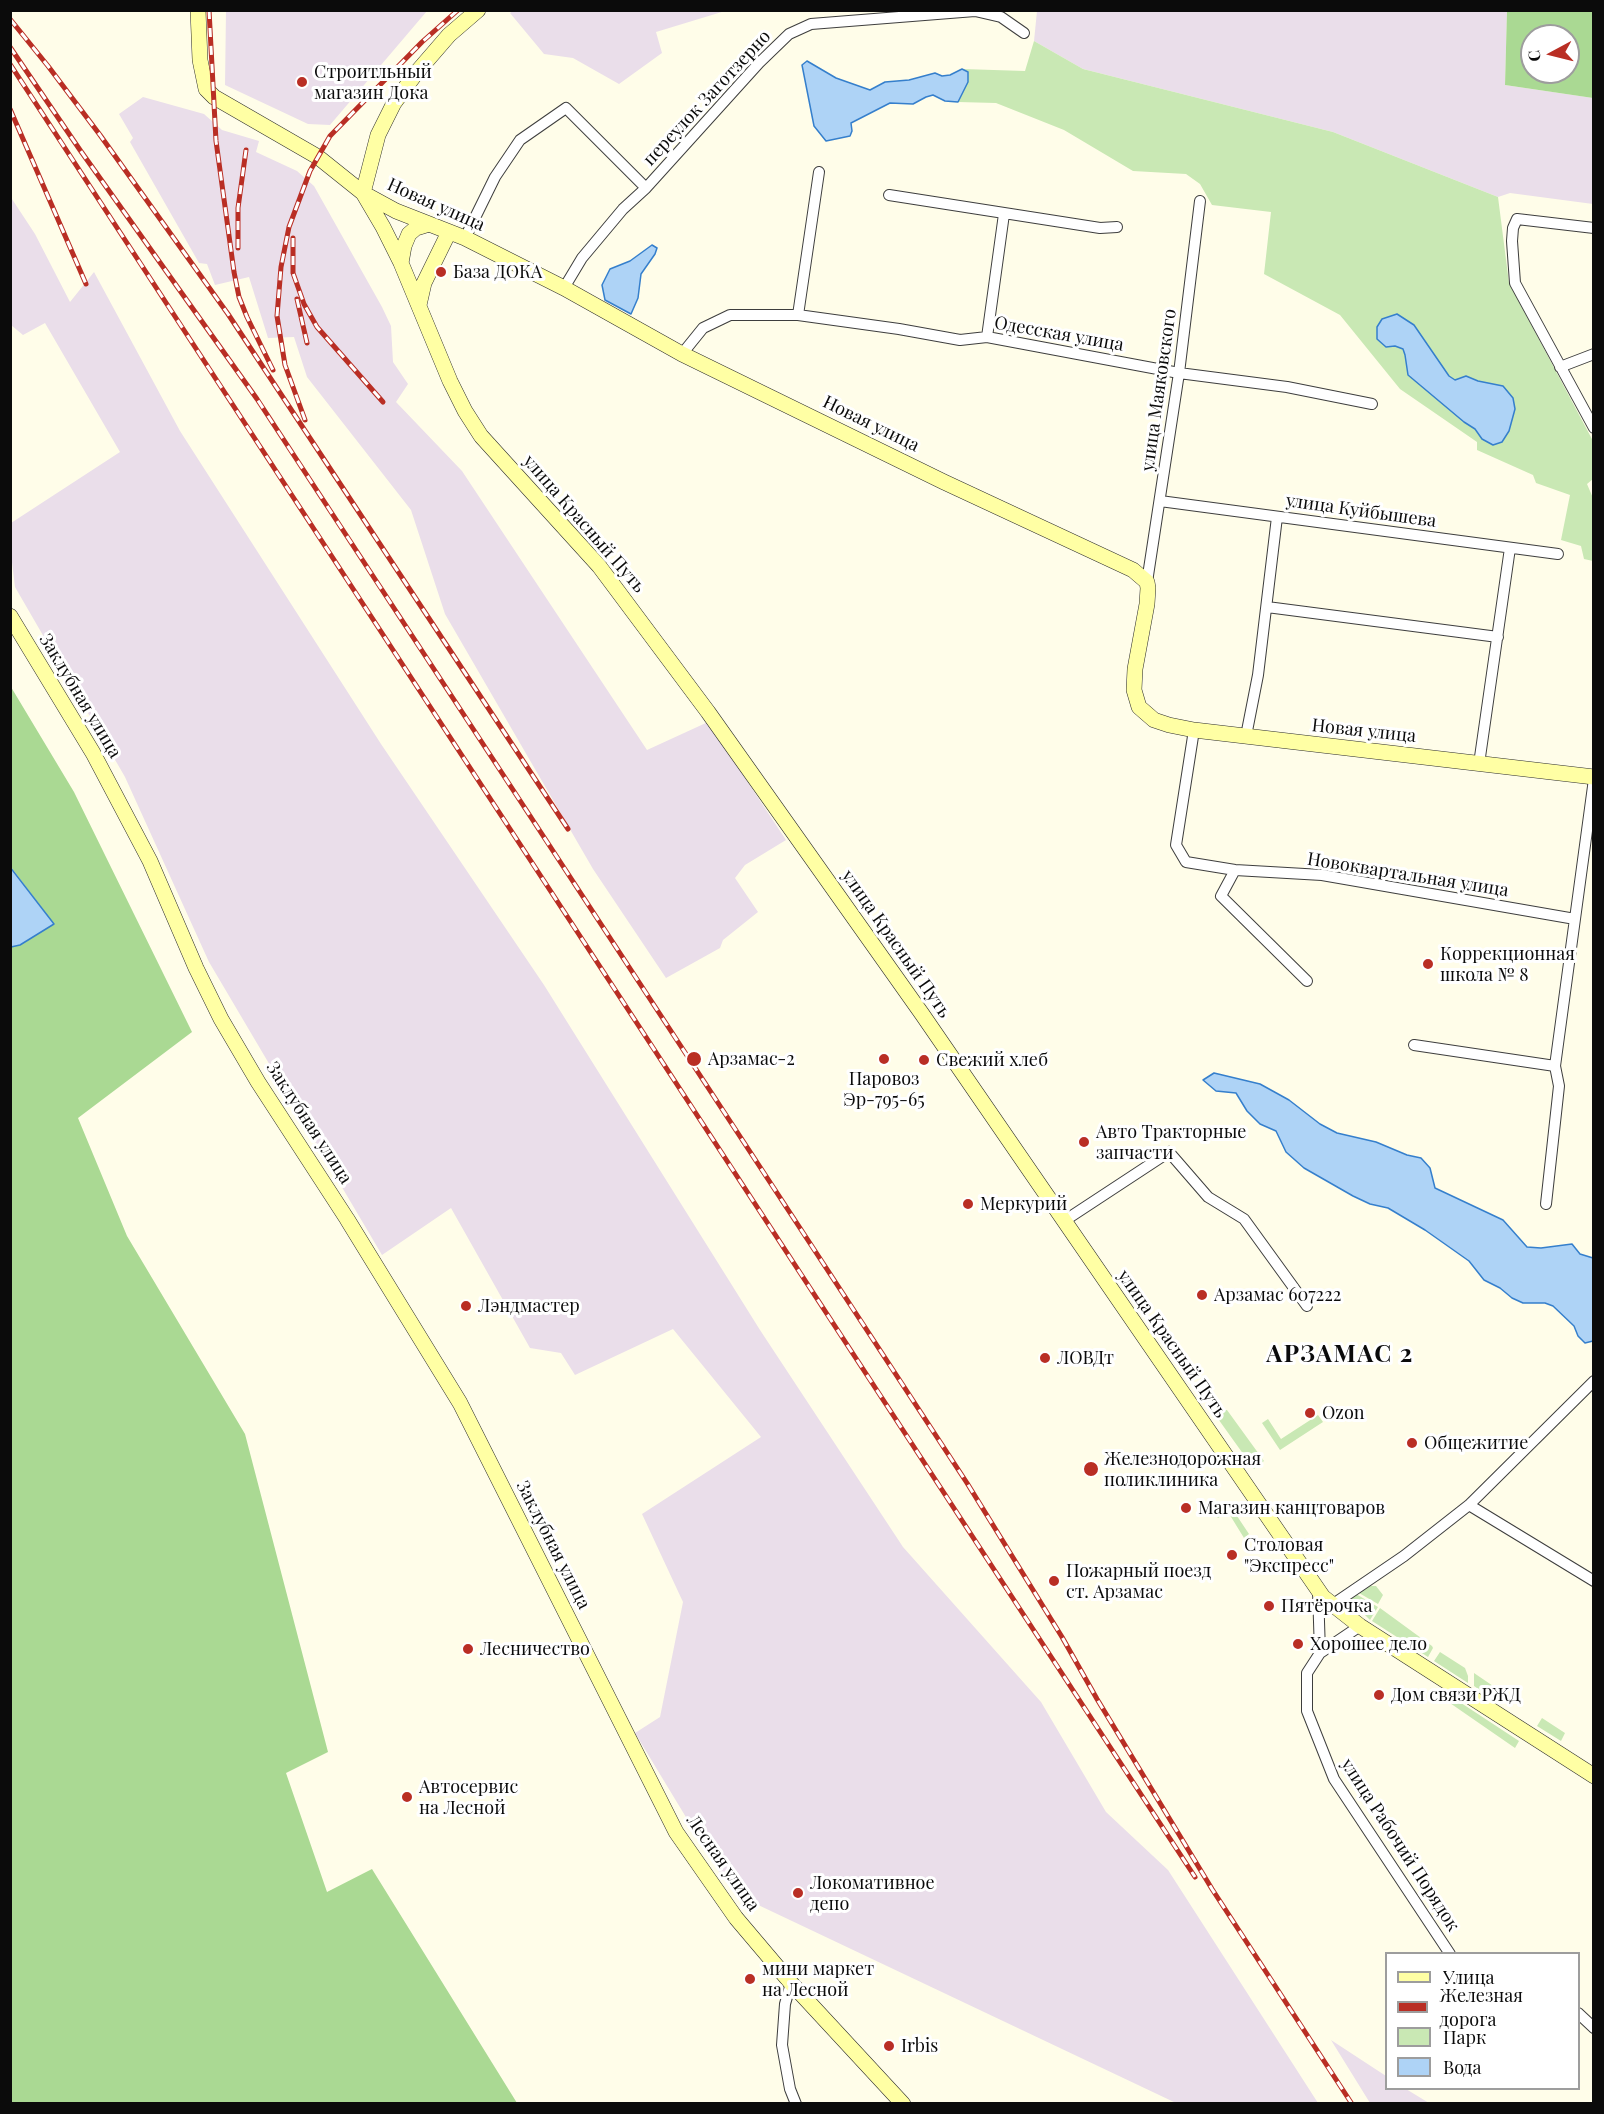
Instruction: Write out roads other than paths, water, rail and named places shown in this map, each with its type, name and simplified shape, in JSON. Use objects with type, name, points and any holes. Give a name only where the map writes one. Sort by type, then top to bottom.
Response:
[{"type":"main road","name":"улица Красный Путь","points":[[198,10],[200,60],[206,89],[214,97],[318,157],[363,193],[401,263],[450,381],[481,436],[599,566],[645,625],[864,931],[1318,1589],[1332,1605],[1360,1626],[1593,1776]]},
{"type":"main road","points":[[363,193],[378,135],[394,103],[449,35],[478,10]]},
{"type":"main road","name":"Новая улица","points":[[363,193],[396,211],[465,238],[564,288],[682,354],[944,482],[1133,570],[1147,582],[1147,604],[1135,669],[1134,690],[1139,707],[1154,720],[1194,730],[1593,778]]},
{"type":"main road","points":[[401,263],[409,234],[416,228],[429,224]]},
{"type":"main road","points":[[419,305],[424,283],[449,232]]},
{"type":"main road","name":"Заклубная улица","points":[[10,616],[93,753],[150,861],[196,968],[221,1019],[258,1082],[347,1219],[460,1403],[582,1646]]},
{"type":"main road","name":"Лесная улица","points":[[582,1646],[676,1832],[736,1918],[791,1983],[903,2103]]},
{"type":"street","name":"переулок Заготзерно","points":[[564,288],[582,258],[623,209],[646,188],[759,63],[789,34],[811,24],[975,11],[1001,17],[1024,33]]},
{"type":"street","points":[[465,238],[495,177],[520,140],[566,108],[646,188]]},
{"type":"street","points":[[798,315],[819,172]]},
{"type":"street","points":[[889,195],[1100,228],[1117,227]]},
{"type":"street","name":"улица Маяковского","points":[[1147,582],[1179,373],[1200,201]]},
{"type":"street","points":[[987,337],[1004,213]]},
{"type":"street","points":[[1593,228],[1516,219],[1512,228],[1515,283],[1593,428]]},
{"type":"street","name":"Одесская улица","points":[[682,354],[703,328],[730,315],[798,315],[960,340],[987,337],[1179,373],[1287,387],[1372,404]]},
{"type":"street","points":[[1560,367],[1593,354]]},
{"type":"street","name":"улица Куйбышева","points":[[1160,501],[1558,554]]},
{"type":"street","points":[[1246,736],[1258,675],[1277,517]]},
{"type":"street","points":[[1479,764],[1510,548]]},
{"type":"street","points":[[1267,607],[1498,637]]},
{"type":"street","name":"Новоквартальная улица","points":[[1194,730],[1176,845],[1186,862],[1235,870],[1322,875],[1575,919]]},
{"type":"street","points":[[1546,1204],[1559,1086],[1555,1065],[1593,778]]},
{"type":"street","points":[[1235,870],[1221,896],[1307,981]]},
{"type":"street","points":[[1414,1045],[1555,1065]]},
{"type":"street","points":[[1064,1221],[1169,1152],[1208,1197],[1244,1219],[1307,1306]]},
{"type":"street","points":[[1332,1605],[1404,1556],[1469,1505],[1593,1381]]},
{"type":"street","points":[[1469,1505],[1593,1581]]},
{"type":"street","name":"улица Рабочий Порядок","points":[[1318,1589],[1320,1653]]},
{"type":"street","name":"улица Рабочий Порядок","points":[[1360,1626],[1320,1653],[1307,1673],[1307,1710],[1334,1779],[1449,1952]]},
{"type":"street","points":[[791,1983],[785,2004],[782,2045],[788,2079],[796,2103]]},
{"type":"street","points":[[1580,2015],[1593,2028]]},
{"type":"water","points":[[807,61],[836,78],[870,90],[885,82],[909,80],[935,73],[942,76],[950,75],[962,69],[968,72],[968,82],[958,102],[945,101],[933,95],[913,104],[890,103],[851,123],[850,136],[826,141],[814,126],[802,65]]},
{"type":"water","points":[[652,245],[657,248],[641,274],[638,298],[631,314],[605,300],[602,285],[610,269],[630,261]]},
{"type":"water","points":[[1397,314],[1414,325],[1449,376],[1455,380],[1466,376],[1503,386],[1513,398],[1515,409],[1509,431],[1502,442],[1493,445],[1482,439],[1475,429],[1408,375],[1403,349],[1395,346],[1386,347],[1377,339],[1377,327],[1382,319]]},
{"type":"water","points":[[10,867],[54,924],[20,945],[11,947]]},
{"type":"water","points":[[1214,1073],[1260,1084],[1289,1100],[1320,1124],[1337,1133],[1376,1142],[1407,1155],[1421,1158],[1430,1168],[1435,1188],[1503,1220],[1527,1247],[1541,1248],[1572,1244],[1580,1254],[1593,1258],[1593,1341],[1585,1343],[1578,1336],[1574,1326],[1553,1306],[1545,1303],[1523,1303],[1512,1298],[1500,1288],[1484,1280],[1469,1261],[1425,1230],[1388,1208],[1370,1204],[1353,1196],[1304,1168],[1286,1152],[1276,1131],[1260,1124],[1247,1111],[1236,1093],[1216,1091],[1203,1080]]},
{"type":"railway","points":[[209,10],[216,141],[234,272],[239,297],[273,370]]},
{"type":"railway","points":[[305,420],[285,365],[277,316],[281,267],[289,227],[310,171],[330,136],[422,42],[458,10]]},
{"type":"railway","points":[[10,19],[100,135],[228,314],[568,829]]},
{"type":"railway","points":[[10,47],[80,150],[257,399],[967,1483],[1212,1889],[1352,2104]]},
{"type":"railway","points":[[10,64],[1195,1877]]},
{"type":"railway","points":[[10,109],[86,284]]},
{"type":"railway","points":[[238,248],[238,208],[246,150]]},
{"type":"railway","points":[[293,238],[293,273],[304,304],[317,327],[383,402]]},
{"type":"railway","points":[[297,299],[307,343]]},
{"type":"place","name":"Строитльный магазин Дока","points":[[302,82]]},
{"type":"place","name":"База ДОКА","points":[[441,272]]},
{"type":"place","name":"Коррекционная школа № 8","points":[[1428,964]]},
{"type":"place","name":"Арзамас-2","points":[[694,1059]]},
{"type":"place","name":"Паровоз Эр-795-65","points":[[884,1059]]},
{"type":"place","name":"Свежий хлеб","points":[[924,1060]]},
{"type":"place","name":"Авто Тракторные запчасти","points":[[1084,1142]]},
{"type":"place","name":"Меркурий","points":[[968,1204]]},
{"type":"place","name":"Арзамас 607222","points":[[1202,1295]]},
{"type":"place","name":"Лэндмастер","points":[[466,1306]]},
{"type":"place","name":"ЛОВДт","points":[[1045,1358]]},
{"type":"place","name":"Ozon","points":[[1310,1413]]},
{"type":"place","name":"Общежитие","points":[[1412,1443]]},
{"type":"place","name":"Железнодорожная поликлиника","points":[[1091,1469]]},
{"type":"place","name":"Магазин канцтоваров","points":[[1186,1508]]},
{"type":"place","name":"Столовая \"Экспресс\"","points":[[1232,1555]]},
{"type":"place","name":"Пожарный поезд ст. Арзамас","points":[[1054,1581]]},
{"type":"place","name":"Пятёрочка","points":[[1269,1606]]},
{"type":"place","name":"Хорошее дело","points":[[1298,1644]]},
{"type":"place","name":"Лесничество","points":[[468,1649]]},
{"type":"place","name":"Дом связи РЖД","points":[[1379,1695]]},
{"type":"place","name":"Автосервис на Лесной","points":[[407,1797]]},
{"type":"place","name":"Локомативное депо","points":[[798,1893]]},
{"type":"place","name":"мини маркет на Лесной","points":[[750,1979]]},
{"type":"place","name":"Irbis","points":[[889,2046]]},
{"type":"district","name":"АРЗАМАС 2","points":[[1340,1355]]}]
